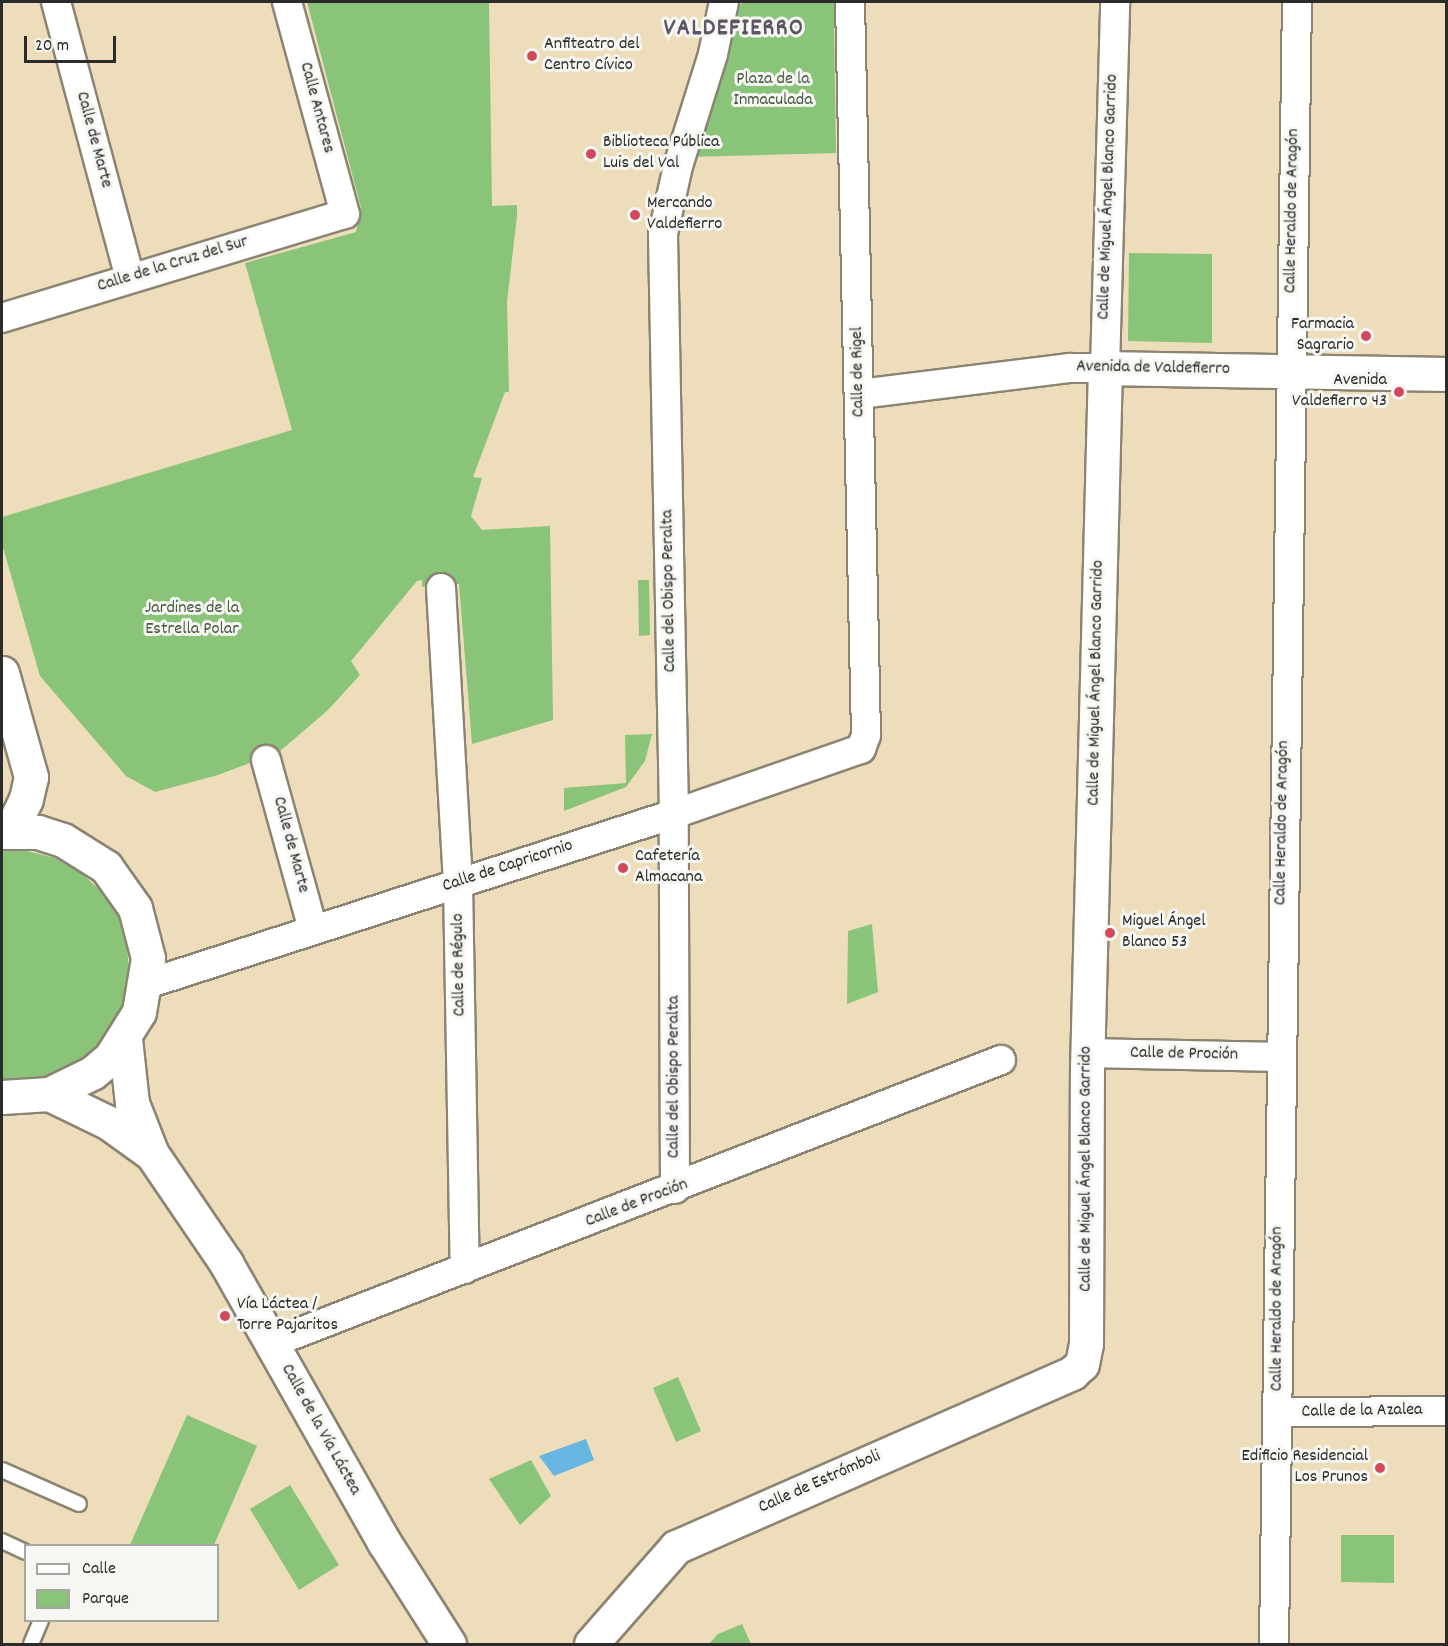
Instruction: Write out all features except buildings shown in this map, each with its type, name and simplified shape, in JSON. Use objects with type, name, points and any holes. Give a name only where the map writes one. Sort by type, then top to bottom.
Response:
[{"type":"street","name":"Calle de Marte","points":[[56,2],[130,278]]},
{"type":"street","name":"Calle Antares","points":[[287,2],[345,214]]},
{"type":"street","name":"Calle del Obispo Peralta","points":[[675,1190],[674,814],[663,234],[678,166],[713,54],[724,2]]},
{"type":"street","name":"Calle de Rigel","points":[[850,2],[860,394],[865,743]]},
{"type":"street","name":"Calle de Miguel Ángel Blanco Garrido","points":[[1082,1364],[1086,1344],[1088,1053],[1115,2]]},
{"type":"street","name":"Calle Heraldo de Aragón","points":[[1274,1644],[1280,1056],[1297,2]]},
{"type":"street","name":"Calle de la Cruz del Sur","points":[[2,318],[345,214]]},
{"type":"street","name":"Avenida de Valdefierro","points":[[860,394],[1070,368],[1446,374]]},
{"type":"street","name":"Calle de Régulo","points":[[441,588],[458,883],[465,1269]]},
{"type":"street","points":[[2,673],[31,777],[26,799],[6,831],[63,840],[86,852],[111,873],[135,908],[144,932],[147,984],[139,1012],[125,1039],[92,1073],[49,1094],[2,1097]]},
{"type":"street","name":"Calle de Capricornio","points":[[147,984],[674,814],[854,753],[865,743]]},
{"type":"street","name":"Calle de Marte","points":[[266,760],[313,930]]},
{"type":"street","name":"Calle de la Vía Láctea","points":[[125,1039],[132,1103],[152,1154],[226,1263],[384,1542],[449,1644]]},
{"type":"street","name":"Calle de Proción","points":[[1088,1053],[1280,1056]]},
{"type":"street","name":"Calle de Proción","points":[[272,1343],[675,1190],[1001,1060]]},
{"type":"street","name":"Calle de la Vía Láctea","points":[[49,1094],[109,1123],[152,1154]]},
{"type":"street","name":"Calle de Estrómboli","points":[[591,1644],[676,1547],[1072,1372],[1082,1364]]},
{"type":"street","name":"Calle de la Azalea","points":[[1278,1412],[1446,1411]]},
{"type":"lane","points":[[2,1470],[79,1504]]},
{"type":"lane","points":[[2,1541],[24,1551]]},
{"type":"lane","points":[[31,1644],[40,1622]]},
{"type":"green space","name":"Jardines de la Estrella Polar","points":[[307,2],[489,2],[492,206],[517,205],[517,216],[507,302],[509,392],[505,392],[473,477],[482,478],[471,516],[482,530],[550,526],[553,720],[472,744],[459,584],[422,587],[422,580],[417,581],[351,661],[360,675],[328,710],[279,752],[218,775],[155,792],[126,776],[40,676],[2,544],[2,517],[292,430],[245,263],[356,232],[361,208]]},
{"type":"green space","name":"Plaza de la Inmaculada","points":[[743,2],[839,2],[843,16],[834,22],[836,153],[689,157],[733,11]]},
{"type":"green space","points":[[1129,253],[1212,254],[1212,343],[1128,341]]},
{"type":"green space","points":[[638,580],[649,580],[650,635],[639,636]]},
{"type":"green space","points":[[652,734],[645,761],[626,787],[564,811],[564,788],[626,783],[625,735]]},
{"type":"green space","points":[[2,851],[27,851],[55,858],[80,872],[102,892],[118,916],[127,944],[129,974],[124,1003],[111,1030],[92,1053],[69,1070],[41,1081],[2,1083]]},
{"type":"green space","points":[[872,924],[878,992],[847,1004],[848,931]]},
{"type":"green space","points":[[678,1377],[701,1431],[676,1442],[653,1388]]},
{"type":"green space","points":[[187,1415],[257,1446],[214,1544],[130,1544]]},
{"type":"green space","points":[[531,1460],[551,1496],[520,1525],[489,1479]]},
{"type":"green space","points":[[290,1485],[339,1565],[299,1590],[250,1509]]},
{"type":"green space","points":[[1341,1535],[1394,1535],[1394,1583],[1341,1582]]},
{"type":"green space","points":[[742,1624],[751,1644],[709,1644],[718,1634]]},
{"type":"water","points":[[586,1439],[594,1460],[554,1476],[539,1456]]},
{"type":"place","name":"Anfiteatro del Centro Cívico","points":[[532,56]]},
{"type":"place","name":"Biblioteca Pública Luis del Val","points":[[591,154]]},
{"type":"place","name":"Mercando Valdefierro","points":[[635,215]]},
{"type":"place","name":"Farmacia Sagrario","points":[[1366,336]]},
{"type":"place","name":"Avenida Valdefierro 43","points":[[1399,392]]},
{"type":"place","name":"Cafetería Almacana","points":[[623,868]]},
{"type":"place","name":"Miguel Ángel Blanco 53","points":[[1110,933]]},
{"type":"place","name":"Vía Láctea / Torre Pajaritos","points":[[225,1316]]},
{"type":"place","name":"Edificio Residencial Los Prunos","points":[[1380,1468]]},
{"type":"district","name":"VALDEFIERRO","points":[[734,30]]}]
